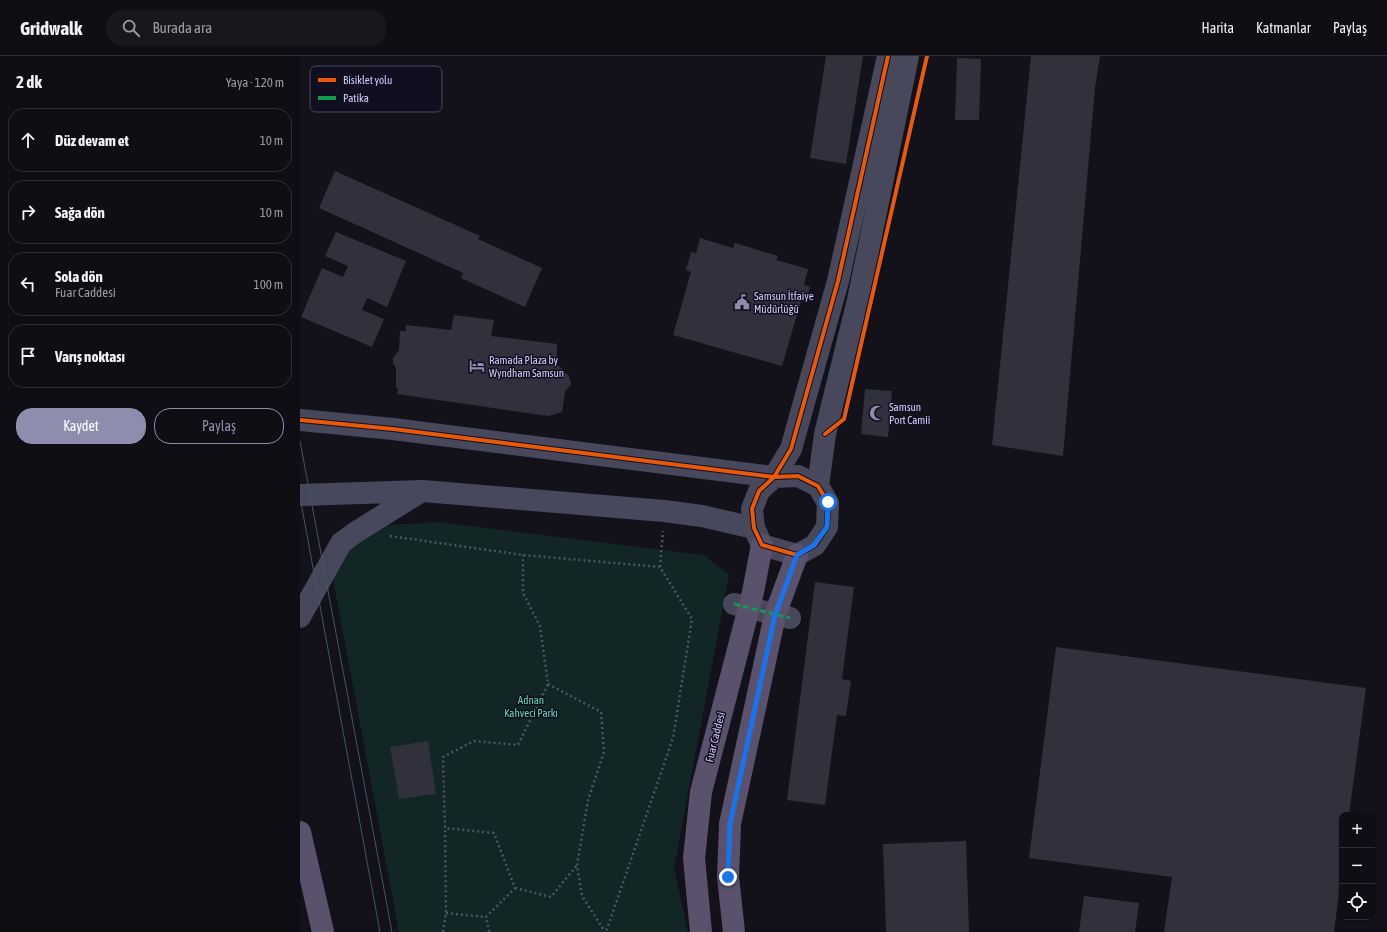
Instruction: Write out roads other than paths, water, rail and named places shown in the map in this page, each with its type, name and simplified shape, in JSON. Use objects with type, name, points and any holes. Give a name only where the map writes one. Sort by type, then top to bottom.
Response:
[{"type":"main road","name":"Fuar Caddesi","points":[[701,932],[694,858],[701,792],[741,606],[758,537]]},
{"type":"main road","points":[[734,932],[728,877],[730,824],[797,555]]},
{"type":"main road","points":[[300,832],[323,932]]},
{"type":"street","points":[[758,537],[752,509],[759,491],[774,477],[791,449],[838,281],[888,56]]},
{"type":"street","points":[[818,486],[825,434],[858,300],[908,56]]},
{"type":"street","points":[[300,420],[393,429],[774,477],[798,476],[818,486],[828,502],[827,527],[814,545],[797,555],[758,537],[702,516],[664,511],[423,491],[300,496]]},
{"type":"street","points":[[300,617],[341,543],[356,532],[423,491]]},
{"type":"street","points":[[741,606],[782,617]]},
{"type":"tram line","points":[[300,441],[392,932]]},
{"type":"tram line","points":[[300,497],[380,932]]},
{"type":"place","name":"Samsun İtfaiye Müdürlüğü","points":[[742,302]]},
{"type":"place","name":"Ramada Plaza by Wyndham Samsun","points":[[477,366]]},
{"type":"place","name":"Samsun Port Camii","points":[[877,413]]},
{"type":"park label","name":"Adnan Kahveci Parkı","points":[[531,706]]}]
